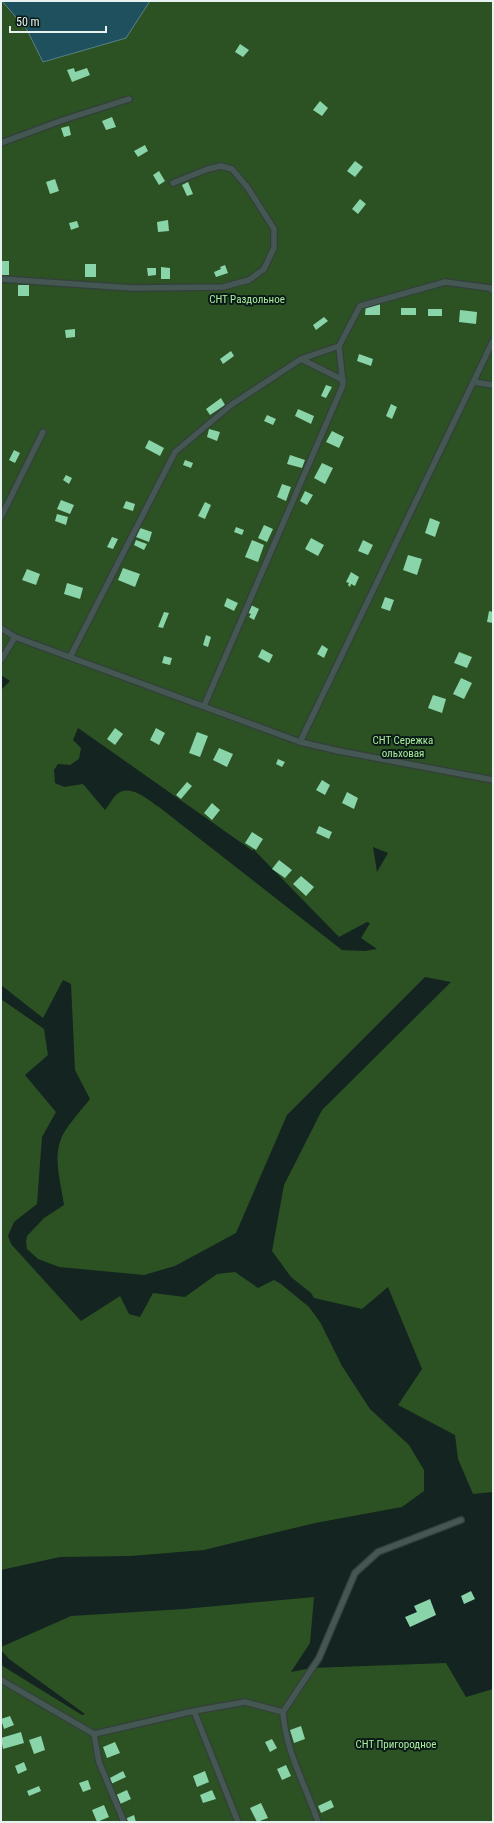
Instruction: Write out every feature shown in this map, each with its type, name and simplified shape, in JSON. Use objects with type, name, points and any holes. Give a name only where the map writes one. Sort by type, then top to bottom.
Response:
[{"type":"lane","points":[[1,142],[129,99]]},
{"type":"lane","points":[[1,279],[132,288],[223,287],[249,280],[264,269],[274,248],[274,229],[248,188],[232,169],[221,166],[208,168],[173,183]]},
{"type":"lane","points":[[204,706],[343,385],[339,346],[360,306],[445,282],[490,288],[493,291]]},
{"type":"lane","points":[[300,742],[493,341]]},
{"type":"lane","points":[[70,657],[175,452],[231,405],[301,359],[339,346]]},
{"type":"lane","points":[[301,359],[343,380]]},
{"type":"lane","points":[[474,382],[493,386]]},
{"type":"lane","points":[[1,517],[43,432]]},
{"type":"lane","points":[[1,628],[15,636],[70,657],[300,742],[339,752],[493,780]]},
{"type":"lane","points":[[1,660],[15,636]]},
{"type":"lane","points":[[318,1822],[289,1746],[283,1725],[283,1712],[319,1658],[355,1573],[378,1552],[461,1520]]},
{"type":"lane","points":[[1,1680],[94,1734],[194,1711],[245,1702],[283,1712]]},
{"type":"lane","points":[[194,1711],[238,1822]]},
{"type":"lane","points":[[94,1734],[99,1762],[124,1822]]},
{"type":"green space","points":[[1,1],[493,1],[493,1492],[473,1494],[458,1459],[455,1435],[398,1405],[422,1369],[388,1287],[362,1309],[314,1298],[311,1293],[291,1277],[272,1251],[284,1185],[322,1110],[451,982],[425,977],[287,1115],[236,1233],[175,1266],[144,1275],[59,1267],[38,1259],[27,1249],[27,1236],[44,1218],[64,1205],[58,1172],[59,1147],[66,1130],[90,1099],[75,1070],[71,984],[63,980],[43,1018],[1,985],[1,690],[10,681],[1,675]],"holes":[[[78,728],[253,851],[257,845],[255,851],[339,937],[367,922],[370,923],[361,938],[377,949],[365,951],[342,950],[159,807],[144,797],[132,791],[121,791],[116,795],[105,810],[83,784],[64,787],[55,783],[54,770],[58,764],[70,765],[79,759],[81,748],[73,740]],[[373,847],[388,853],[377,872]]]},
{"type":"green space","points":[[1,999],[44,1029],[48,1055],[25,1075],[56,1112],[42,1137],[37,1204],[14,1222],[8,1236],[11,1244],[81,1321],[120,1296],[129,1314],[140,1317],[153,1293],[185,1297],[217,1274],[235,1272],[258,1288],[274,1280],[281,1284],[309,1307],[320,1322],[342,1366],[370,1409],[409,1445],[424,1470],[424,1491],[402,1507],[315,1523],[204,1550],[131,1556],[60,1557],[1,1570]]},
{"type":"green space","name":"СНТ Пригородное","points":[[314,1597],[310,1643],[291,1672],[311,1668],[446,1663],[466,1697],[493,1689],[493,1822],[1,1822],[1,1665],[82,1715],[85,1714],[9,1659],[1,1650],[1,1647],[71,1616],[184,1609]]},
{"type":"water","points":[[2,1],[150,1],[126,38],[43,62],[27,30]]},
{"type":"building","points":[[240,44],[249,50],[243,57],[235,52]]},
{"type":"building","points":[[74,68],[75,72],[87,68],[90,75],[72,82],[67,70]]},
{"type":"building","points":[[320,101],[328,108],[322,116],[313,110]]},
{"type":"building","points":[[112,117],[116,127],[106,130],[102,121]]},
{"type":"building","points":[[69,126],[71,135],[64,137],[61,128]]},
{"type":"building","points":[[145,145],[148,151],[138,157],[134,151]]},
{"type":"building","points":[[355,161],[363,167],[355,177],[347,171]]},
{"type":"building","points":[[159,171],[165,181],[159,185],[153,175]]},
{"type":"building","points":[[55,179],[59,191],[50,194],[46,182]]},
{"type":"building","points":[[188,182],[193,194],[187,196],[182,185]]},
{"type":"building","points":[[360,199],[366,204],[358,214],[352,209]]},
{"type":"building","points":[[168,220],[169,231],[158,232],[157,222]]},
{"type":"building","points":[[77,221],[79,227],[71,230],[69,223]]},
{"type":"building","points":[[1,261],[9,261],[9,275],[1,275]]},
{"type":"building","points":[[85,264],[96,264],[96,277],[85,277]]},
{"type":"building","points":[[225,265],[228,273],[216,277],[214,272],[221,269],[220,267]]},
{"type":"building","points":[[161,267],[170,268],[170,279],[161,279]]},
{"type":"building","points":[[147,268],[156,268],[156,275],[148,276]]},
{"type":"building","points":[[18,285],[29,285],[29,296],[18,296]]},
{"type":"building","points":[[366,303],[380,303],[380,315],[365,315]]},
{"type":"building","points":[[401,308],[416,308],[416,315],[401,315]]},
{"type":"building","points":[[428,309],[442,309],[442,316],[428,316]]},
{"type":"building","points":[[460,310],[477,312],[476,324],[459,322]]},
{"type":"building","points":[[324,317],[328,321],[316,330],[313,325]]},
{"type":"building","points":[[75,329],[75,337],[66,338],[65,330]]},
{"type":"building","points":[[231,351],[234,356],[223,364],[220,359]]},
{"type":"building","points":[[359,354],[373,359],[371,366],[357,361]]},
{"type":"building","points":[[326,385],[332,387],[326,398],[321,396]]},
{"type":"building","points":[[221,398],[225,405],[210,415],[206,409]]},
{"type":"building","points":[[391,404],[397,407],[392,419],[386,416]]},
{"type":"building","points":[[298,409],[314,416],[311,424],[295,416]]},
{"type":"building","points":[[267,415],[276,419],[273,425],[264,421]]},
{"type":"building","points":[[209,429],[220,432],[217,441],[207,437]]},
{"type":"building","points":[[332,431],[344,437],[339,448],[326,442]]},
{"type":"building","points":[[149,440],[164,448],[160,456],[145,448]]},
{"type":"building","points":[[14,450],[20,453],[15,463],[9,460]]},
{"type":"building","points":[[290,455],[305,460],[302,468],[287,464]]},
{"type":"building","points":[[185,460],[193,463],[191,468],[183,465]]},
{"type":"building","points":[[322,463],[333,468],[325,484],[314,478]]},
{"type":"building","points":[[66,475],[72,478],[69,484],[63,480]]},
{"type":"building","points":[[282,484],[291,487],[286,501],[277,497]]},
{"type":"building","points":[[305,491],[313,495],[307,505],[300,501]]},
{"type":"building","points":[[61,500],[74,505],[70,514],[57,509]]},
{"type":"building","points":[[126,501],[135,504],[133,511],[123,508]]},
{"type":"building","points":[[205,502],[211,505],[205,519],[198,516]]},
{"type":"building","points":[[57,514],[68,517],[66,525],[55,521]]},
{"type":"building","points":[[430,518],[440,522],[435,537],[425,533]]},
{"type":"building","points":[[264,525],[273,529],[267,542],[258,538]]},
{"type":"building","points":[[236,527],[244,530],[242,535],[234,532]]},
{"type":"building","points":[[140,528],[152,532],[149,542],[136,537]]},
{"type":"building","points":[[112,537],[118,539],[113,549],[107,547]]},
{"type":"building","points":[[311,538],[324,545],[318,556],[305,549]]},
{"type":"building","points":[[136,540],[147,544],[144,550],[134,545]]},
{"type":"building","points":[[252,540],[264,545],[258,562],[245,557]]},
{"type":"building","points":[[363,540],[373,545],[368,555],[358,551]]},
{"type":"building","points":[[408,555],[422,559],[417,575],[403,570]]},
{"type":"building","points":[[123,568],[140,574],[135,587],[118,580]]},
{"type":"building","points":[[27,569],[40,574],[36,585],[22,580]]},
{"type":"building","points":[[351,572],[359,577],[355,586],[351,584],[350,587],[348,585],[349,583],[346,582]]},
{"type":"building","points":[[67,583],[83,588],[80,599],[64,594]]},
{"type":"building","points":[[385,597],[394,600],[390,611],[381,608]]},
{"type":"building","points":[[227,598],[238,603],[234,611],[224,606]]},
{"type":"building","points":[[249,604],[259,609],[254,620],[249,617],[251,614],[246,612]]},
{"type":"building","points":[[489,611],[493,612],[493,623],[487,622]]},
{"type":"building","points":[[164,612],[169,613],[163,628],[158,627]]},
{"type":"building","points":[[206,635],[211,637],[208,647],[203,645]]},
{"type":"building","points":[[322,645],[328,649],[324,658],[317,654]]},
{"type":"building","points":[[262,649],[273,655],[269,663],[258,657]]},
{"type":"building","points":[[459,652],[472,657],[467,668],[454,663]]},
{"type":"building","points":[[164,656],[172,658],[170,665],[162,663]]},
{"type":"building","points":[[461,678],[472,683],[464,699],[453,694]]},
{"type":"building","points":[[433,695],[446,699],[442,713],[428,708]]},
{"type":"building","points":[[115,728],[123,734],[115,745],[107,739]]},
{"type":"building","points":[[156,728],[165,733],[159,745],[150,740]]},
{"type":"building","points":[[197,732],[208,736],[200,757],[189,753]]},
{"type":"building","points":[[219,748],[233,754],[227,767],[213,760]]},
{"type":"building","points":[[278,759],[285,762],[282,767],[276,764]]},
{"type":"building","points":[[322,780],[330,785],[325,795],[316,790]]},
{"type":"building","points":[[187,782],[192,786],[181,799],[176,795]]},
{"type":"building","points":[[347,792],[358,798],[354,809],[342,803]]},
{"type":"building","points":[[212,803],[220,810],[212,820],[204,813]]},
{"type":"building","points":[[319,826],[332,832],[329,839],[316,833]]},
{"type":"building","points":[[252,832],[263,839],[256,850],[245,843]]},
{"type":"building","points":[[279,860],[292,870],[285,878],[272,869]]},
{"type":"building","points":[[301,876],[314,887],[306,896],[293,884]]},
{"type":"building","points":[[471,1591],[475,1599],[464,1604],[461,1596]]},
{"type":"building","points":[[430,1599],[436,1615],[410,1627],[405,1617],[417,1612],[414,1606]]},
{"type":"building","points":[[10,1716],[14,1725],[4,1729],[1,1719]]},
{"type":"building","points":[[301,1726],[305,1739],[294,1743],[290,1730]]},
{"type":"building","points":[[21,1732],[24,1743],[3,1749],[1,1738]]},
{"type":"building","points":[[41,1736],[45,1750],[34,1754],[29,1740]]},
{"type":"building","points":[[272,1739],[277,1748],[270,1752],[265,1742]]},
{"type":"building","points":[[115,1742],[120,1753],[107,1758],[103,1747]]},
{"type":"building","points":[[24,1762],[27,1770],[18,1774],[15,1766]]},
{"type":"building","points":[[286,1765],[291,1776],[282,1780],[277,1769]]},
{"type":"building","points":[[123,1771],[126,1777],[111,1784],[108,1779]]},
{"type":"building","points":[[205,1771],[209,1782],[197,1787],[193,1776]]},
{"type":"building","points":[[88,1780],[91,1789],[83,1792],[79,1783]]},
{"type":"building","points":[[39,1786],[41,1791],[29,1796],[27,1791]]},
{"type":"building","points":[[127,1790],[131,1799],[120,1804],[116,1795]]},
{"type":"building","points":[[212,1790],[216,1799],[203,1803],[200,1795]]},
{"type":"building","points":[[331,1800],[334,1807],[321,1813],[318,1806]]},
{"type":"building","points":[[261,1803],[268,1818],[257,1822],[250,1808]]},
{"type":"building","points":[[104,1805],[109,1817],[97,1822],[92,1810]]},
{"type":"building","points":[[134,1815],[136,1822],[126,1822],[125,1819]]},
{"type":"park label","name":"СНТ Раздольное","points":[[247,299]]},
{"type":"park label","name":"СНТ Сережка ольховая","points":[[403,746]]}]
